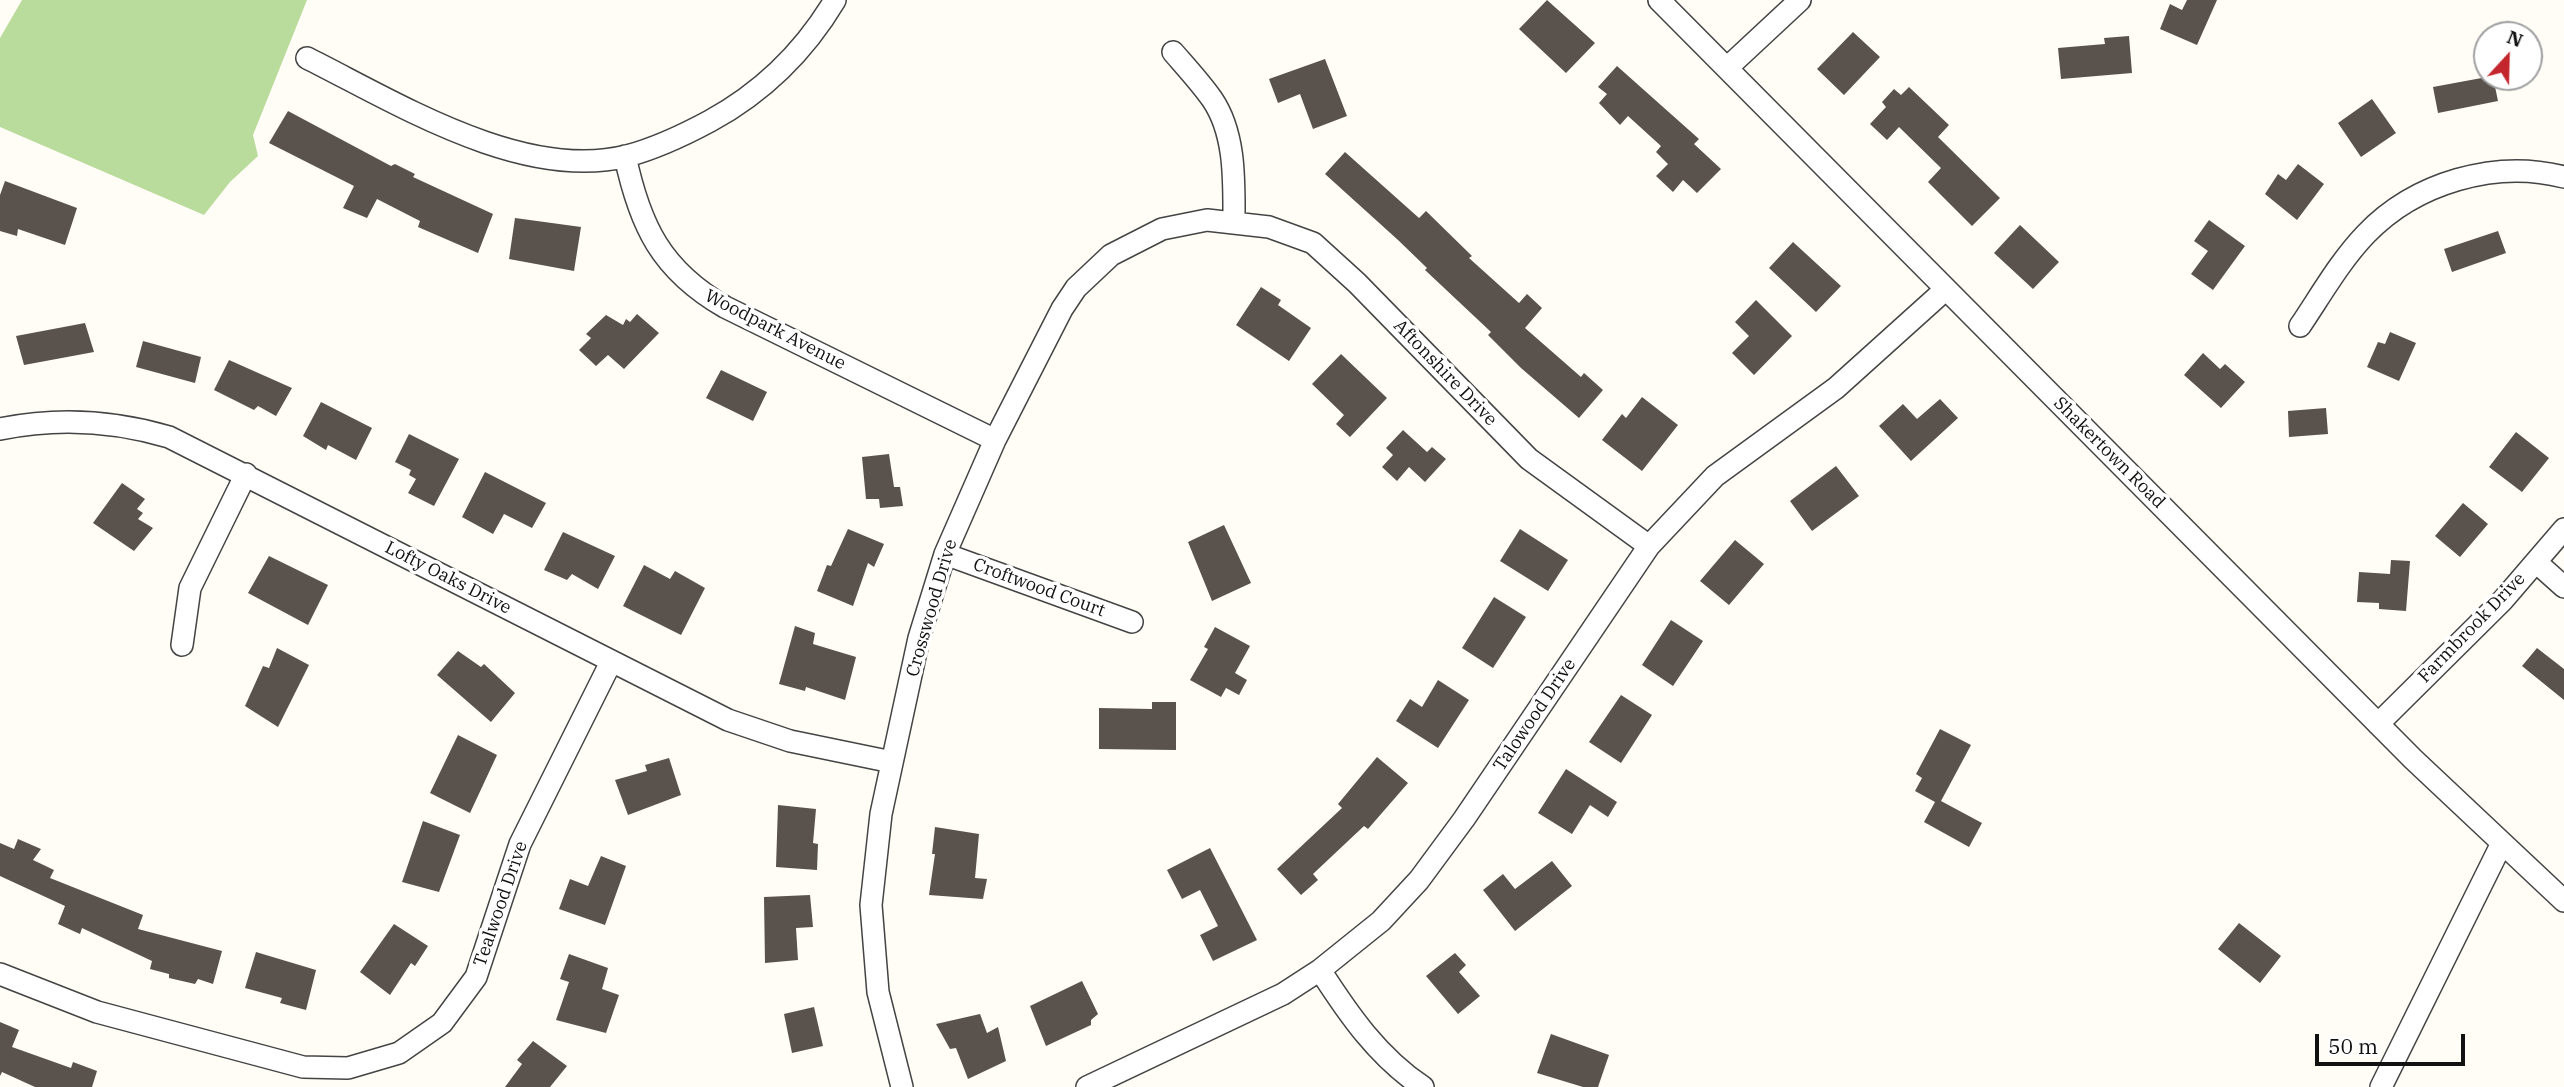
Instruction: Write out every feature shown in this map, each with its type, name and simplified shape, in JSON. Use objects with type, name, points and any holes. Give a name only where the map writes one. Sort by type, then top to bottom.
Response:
[{"type":"street","points":[[307,58],[448,129],[492,145],[580,160],[625,156],[676,139],[755,92],[801,49],[835,0]]},
{"type":"street","name":"Shakertown Road","points":[[1659,0],[2378,724],[2564,901]]},
{"type":"street","points":[[1727,68],[1800,0]]},
{"type":"street","points":[[1173,51],[1213,100],[1225,128],[1234,170],[1234,223]]},
{"type":"street","name":"Woodpark Avenue","points":[[625,156],[634,199],[648,231],[669,262],[696,288],[725,307],[995,440]]},
{"type":"street","points":[[2300,326],[2366,234],[2396,208],[2423,192],[2450,182],[2506,172],[2564,177]]},
{"type":"street","name":"Crosswood Drive","points":[[902,1087],[878,992],[872,905],[880,827],[892,762],[919,638],[945,555],[995,440],[1062,309],[1096,267],[1127,244],[1161,229],[1208,220],[1234,223]]},
{"type":"street","name":"Aftonshire Drive","points":[[1234,223],[1269,226],[1313,243],[1357,283],[1529,459],[1649,546]]},
{"type":"street","name":"Talowood Drive","points":[[1087,1087],[1247,1013],[1320,970],[1381,921],[1419,880],[1464,819],[1649,546],[1715,476],[1836,388],[1946,289]]},
{"type":"street","name":"Lofty Oaks Drive","points":[[0,429],[74,420],[124,425],[169,437],[703,708],[754,730],[845,754],[892,762]]},
{"type":"street","points":[[182,645],[190,588],[246,474]]},
{"type":"street","name":"Farmbrook Drive","points":[[2378,724],[2503,600],[2564,529]]},
{"type":"street","name":"Croftwood Court","points":[[945,555],[1132,622]]},
{"type":"street","points":[[2536,562],[2564,587]]},
{"type":"street","name":"Tealwood Drive","points":[[0,974],[61,999],[153,1029],[349,1077],[414,1044],[442,1023],[466,995],[482,961],[520,844],[611,662]]},
{"type":"street","points":[[2381,1087],[2502,843]]},
{"type":"street","points":[[1320,970],[1369,1041],[1423,1087]]},
{"type":"green space","points":[[22,0],[307,0],[253,135],[258,156],[230,182],[204,215],[0,127],[0,38]]},
{"type":"building","points":[[1547,0],[1595,43],[1566,73],[1519,29]]},
{"type":"building","points":[[2187,0],[2217,0],[2197,45],[2160,29],[2170,4],[2182,10]]},
{"type":"building","points":[[1853,32],[1880,57],[1844,95],[1817,69]]},
{"type":"building","points":[[2129,36],[2132,73],[2061,79],[2058,48],[2105,44],[2104,38]]},
{"type":"building","points":[[1325,59],[1347,116],[1313,129],[1300,94],[1278,103],[1269,79]]},
{"type":"building","points":[[1617,66],[1699,139],[1694,144],[1721,169],[1697,193],[1683,180],[1673,192],[1656,176],[1668,164],[1656,152],[1661,146],[1628,116],[1620,125],[1599,103],[1607,94],[1598,87]]},
{"type":"building","points":[[2473,80],[2473,91],[2496,91],[2498,101],[2438,113],[2433,87]]},
{"type":"building","points":[[1909,87],[1949,125],[1938,137],[2000,198],[1972,226],[1928,182],[1941,168],[1899,127],[1887,140],[1870,124],[1886,107],[1882,102],[1894,89],[1901,95]]},
{"type":"building","points":[[2372,99],[2396,133],[2361,157],[2338,123]]},
{"type":"building","points":[[288,111],[391,166],[395,164],[415,174],[413,177],[493,214],[478,253],[418,227],[420,221],[377,199],[367,218],[343,208],[354,186],[269,143]]},
{"type":"building","points":[[1345,152],[1419,218],[1426,211],[1472,256],[1469,258],[1519,303],[1527,294],[1542,308],[1525,328],[1581,377],[1584,373],[1603,390],[1579,418],[1521,368],[1488,335],[1491,332],[1425,270],[1427,268],[1325,174]]},
{"type":"building","points":[[2298,164],[2324,184],[2297,220],[2265,194],[2278,174],[2286,180]]},
{"type":"building","points":[[5,181],[77,208],[65,245],[18,229],[17,236],[0,231],[0,195]]},
{"type":"building","points":[[515,218],[581,227],[574,271],[509,259]]},
{"type":"building","points":[[2209,220],[2245,246],[2213,290],[2191,274],[2208,251],[2194,241]]},
{"type":"building","points":[[2020,225],[2059,262],[2033,289],[1994,253]]},
{"type":"building","points":[[2498,231],[2506,253],[2452,272],[2444,249]]},
{"type":"building","points":[[1793,242],[1841,286],[1816,312],[1769,268]]},
{"type":"building","points":[[1261,287],[1281,300],[1278,305],[1311,328],[1289,361],[1236,325]]},
{"type":"building","points":[[1756,300],[1792,336],[1754,375],[1732,353],[1749,336],[1735,322]]},
{"type":"building","points":[[637,314],[659,333],[624,369],[608,355],[596,366],[579,350],[591,338],[586,334],[606,315],[623,325],[626,319],[630,322]]},
{"type":"building","points":[[85,323],[94,352],[24,365],[16,336]]},
{"type":"building","points":[[2390,332],[2416,343],[2399,381],[2367,367],[2378,342],[2385,344]]},
{"type":"building","points":[[143,341],[201,357],[195,383],[136,367]]},
{"type":"building","points":[[2203,353],[2220,369],[2225,364],[2245,382],[2221,408],[2184,375]]},
{"type":"building","points":[[1341,354],[1387,398],[1350,437],[1336,424],[1344,415],[1312,384]]},
{"type":"building","points":[[229,360],[292,388],[276,416],[258,406],[254,410],[214,390]]},
{"type":"building","points":[[721,370],[767,392],[753,421],[706,398]]},
{"type":"building","points":[[1642,397],[1678,425],[1642,471],[1602,440],[1622,414],[1626,418]]},
{"type":"building","points":[[1940,399],[1958,418],[1911,461],[1879,426],[1903,404],[1917,419]]},
{"type":"building","points":[[321,402],[372,428],[356,460],[328,445],[326,450],[303,436]]},
{"type":"building","points":[[2326,408],[2328,434],[2289,437],[2288,411]]},
{"type":"building","points":[[1403,430],[1427,452],[1432,447],[1446,459],[1425,482],[1409,467],[1397,481],[1382,467],[1393,455],[1386,448]]},
{"type":"building","points":[[2516,432],[2549,458],[2522,492],[2489,467]]},
{"type":"building","points":[[409,434],[459,459],[434,506],[408,493],[416,479],[409,475],[411,470],[395,462]]},
{"type":"building","points":[[889,454],[894,487],[900,487],[903,506],[880,508],[879,499],[866,499],[862,457]]},
{"type":"building","points":[[1836,466],[1859,496],[1812,531],[1790,501]]},
{"type":"building","points":[[485,472],[546,503],[532,528],[504,514],[493,534],[462,517]]},
{"type":"building","points":[[122,483],[145,499],[137,509],[143,513],[138,519],[153,528],[134,551],[93,523]]},
{"type":"building","points":[[2463,503],[2488,524],[2460,557],[2435,536]]},
{"type":"building","points":[[1224,525],[1251,583],[1212,601],[1188,542]]},
{"type":"building","points":[[848,529],[884,544],[874,567],[868,563],[853,606],[817,591],[827,565],[831,566]]},
{"type":"building","points":[[1520,529],[1568,560],[1548,591],[1500,561]]},
{"type":"building","points":[[563,532],[615,556],[598,589],[572,574],[567,580],[544,570]]},
{"type":"building","points":[[1735,540],[1764,564],[1729,605],[1700,581]]},
{"type":"building","points":[[269,556],[328,585],[308,625],[248,593]]},
{"type":"building","points":[[2391,560],[2410,561],[2406,611],[2379,609],[2379,603],[2357,602],[2359,572],[2390,574]]},
{"type":"building","points":[[644,565],[670,579],[675,571],[705,588],[681,635],[623,606]]},
{"type":"building","points":[[1494,597],[1526,617],[1493,668],[1462,648]]},
{"type":"building","points":[[1671,620],[1703,641],[1673,686],[1642,665]]},
{"type":"building","points":[[795,626],[815,633],[813,644],[856,657],[845,700],[806,687],[805,691],[779,684]]},
{"type":"building","points":[[1215,627],[1250,646],[1235,673],[1247,680],[1239,695],[1226,688],[1221,697],[1190,680],[1208,649],[1204,647]]},
{"type":"building","points":[[277,648],[309,665],[278,727],[245,706],[263,666],[269,668]]},
{"type":"building","points":[[2537,648],[2564,669],[2564,700],[2522,666]]},
{"type":"building","points":[[458,651],[481,667],[484,664],[515,693],[491,722],[437,675]]},
{"type":"building","points":[[1438,680],[1469,700],[1438,748],[1396,721],[1410,699],[1422,707]]},
{"type":"building","points":[[1621,695],[1652,715],[1621,763],[1589,742]]},
{"type":"building","points":[[1152,702],[1176,702],[1176,750],[1099,749],[1099,708],[1152,709]]},
{"type":"building","points":[[1940,729],[1971,745],[1941,801],[1982,823],[1969,847],[1924,822],[1935,802],[1915,791],[1922,778],[1916,774]]},
{"type":"building","points":[[458,735],[497,755],[470,813],[430,793]]},
{"type":"building","points":[[1377,757],[1408,783],[1368,829],[1364,826],[1313,874],[1318,880],[1301,895],[1277,869],[1342,808],[1338,804]]},
{"type":"building","points":[[669,758],[681,795],[628,815],[615,780],[647,771],[645,765]]},
{"type":"building","points":[[1566,769],[1617,802],[1608,817],[1590,805],[1572,834],[1538,813]]},
{"type":"building","points":[[778,805],[816,809],[813,843],[818,844],[817,870],[776,867]]},
{"type":"building","points":[[423,821],[460,835],[439,892],[402,882]]},
{"type":"building","points":[[935,827],[979,834],[975,878],[987,879],[983,899],[929,895],[935,854],[932,854]]},
{"type":"building","points":[[18,839],[41,849],[33,860],[54,870],[50,878],[143,915],[138,929],[222,951],[213,984],[198,979],[195,984],[169,978],[169,974],[150,969],[152,961],[82,928],[80,934],[58,924],[65,906],[0,876],[0,843],[14,849]]},
{"type":"building","points":[[1210,848],[1257,940],[1213,961],[1200,935],[1218,926],[1200,890],[1182,899],[1167,870]]},
{"type":"building","points":[[601,856],[626,866],[605,925],[559,909],[570,879],[588,886]]},
{"type":"building","points":[[1552,861],[1572,886],[1515,931],[1483,890],[1503,874],[1515,889]]},
{"type":"building","points":[[810,895],[813,927],[796,928],[798,960],[765,963],[764,897]]},
{"type":"building","points":[[2239,923],[2281,956],[2260,983],[2218,949]]},
{"type":"building","points":[[394,924],[428,946],[415,966],[411,963],[390,995],[360,972]]},
{"type":"building","points":[[256,952],[316,970],[306,1010],[280,1003],[282,998],[245,988]]},
{"type":"building","points":[[1455,953],[1466,965],[1459,972],[1480,996],[1458,1014],[1426,976]]},
{"type":"building","points":[[569,954],[608,968],[602,989],[619,995],[606,1033],[556,1020],[569,982],[560,979]]},
{"type":"building","points":[[1082,981],[1098,1014],[1091,1020],[1091,1025],[1046,1046],[1030,1006]]},
{"type":"building","points":[[814,1007],[823,1046],[792,1053],[784,1014]]},
{"type":"building","points":[[980,1014],[987,1033],[998,1027],[1006,1061],[968,1079],[956,1048],[950,1049],[936,1024]]},
{"type":"building","points":[[0,1022],[19,1030],[12,1047],[71,1068],[73,1062],[97,1071],[92,1087],[35,1087],[2,1072],[0,1076]]},
{"type":"building","points":[[1551,1034],[1609,1055],[1598,1087],[1583,1087],[1537,1073]]},
{"type":"building","points":[[533,1041],[567,1066],[550,1087],[505,1087],[522,1064],[517,1060]]}]
